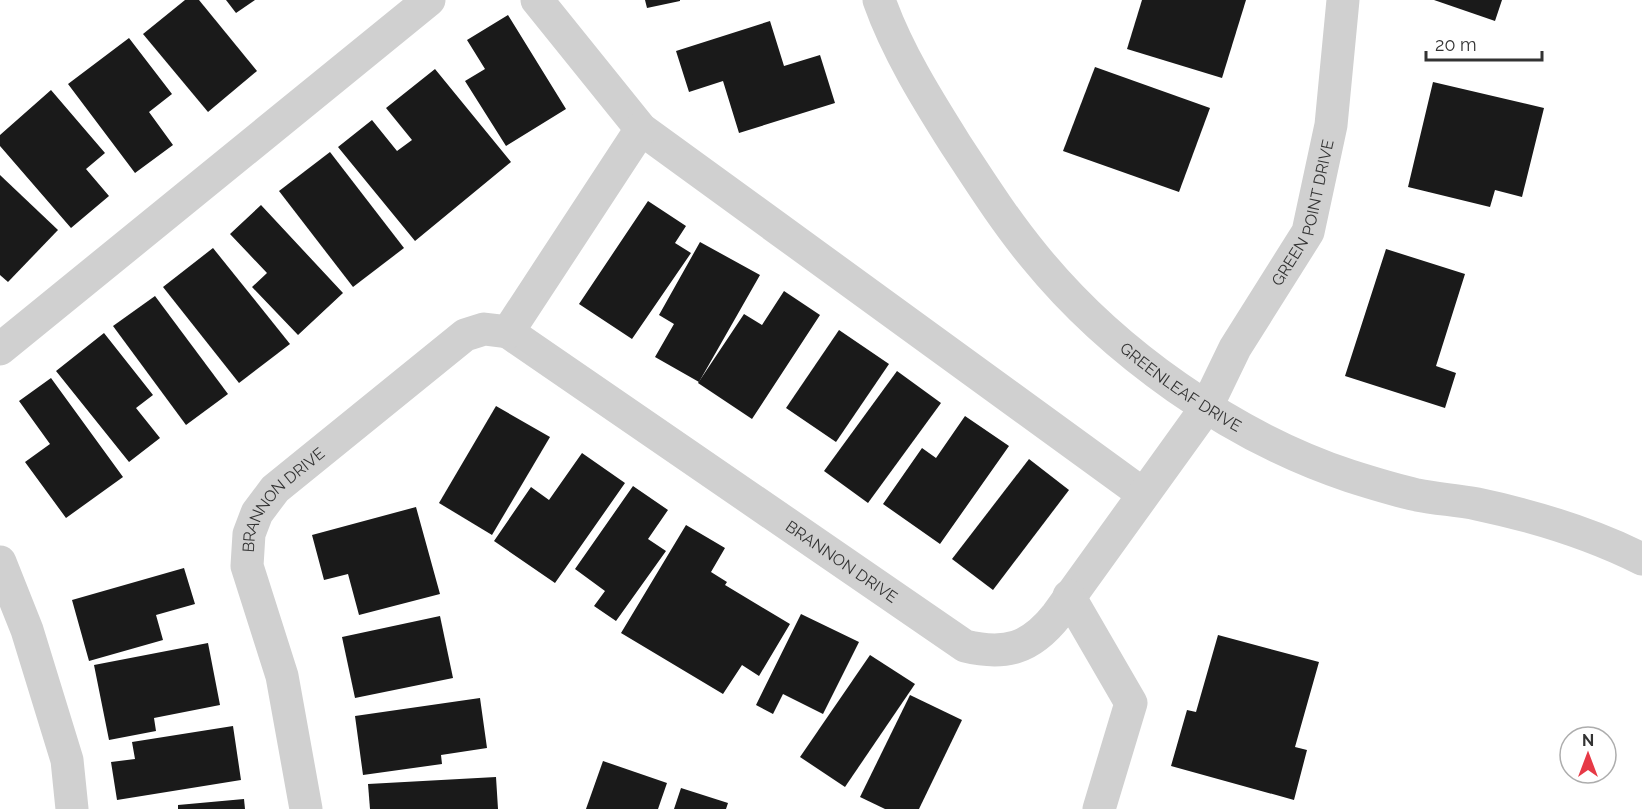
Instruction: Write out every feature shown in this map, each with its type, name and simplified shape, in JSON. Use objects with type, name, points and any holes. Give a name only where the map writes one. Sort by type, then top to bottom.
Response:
[{"type":"street","points":[[0,349],[429,0]]},
{"type":"street","points":[[537,0],[640,129],[1143,494]]},
{"type":"street","name":"GREENLEAF DRIVE","points":[[879,0],[925,96],[983,186],[1034,256],[1085,310],[1146,364],[1206,408],[1294,454],[1349,475],[1416,494],[1516,513],[1589,535],[1642,559]]},
{"type":"street","name":"GREEN POINT DRIVE","points":[[1206,408],[1235,348],[1308,232],[1331,125],[1343,0]]},
{"type":"street","points":[[508,332],[640,129]]},
{"type":"street","name":"BRANNON DRIVE","points":[[306,809],[282,676],[248,566],[249,534],[257,513],[275,489],[465,335],[484,329],[508,332],[965,646],[990,652],[1020,646],[1044,632],[1206,408]]},
{"type":"street","points":[[0,562],[27,630],[67,760],[72,809]]},
{"type":"street","points":[[1069,596],[1131,704],[1099,809]]},
{"type":"building","points":[[185,0],[199,0],[257,71],[208,112],[143,34]]},
{"type":"building","points":[[226,0],[255,0],[236,13]]},
{"type":"building","points":[[645,0],[680,0],[680,1],[647,8]]},
{"type":"building","points":[[1142,0],[1246,0],[1222,78],[1127,49]]},
{"type":"building","points":[[1434,0],[1502,0],[1495,21]]},
{"type":"building","points":[[508,15],[566,109],[506,146],[465,81],[485,69],[467,40]]},
{"type":"building","points":[[770,21],[784,66],[820,55],[835,103],[739,133],[723,81],[689,92],[676,51]]},
{"type":"building","points":[[129,38],[172,94],[149,112],[173,145],[135,173],[68,84]]},
{"type":"building","points":[[1095,67],[1210,108],[1179,192],[1063,151]]},
{"type":"building","points":[[435,69],[511,162],[415,241],[338,147],[372,120],[397,151],[412,140],[386,108]]},
{"type":"building","points":[[1433,82],[1544,108],[1522,197],[1495,190],[1490,207],[1408,187]]},
{"type":"building","points":[[51,90],[105,153],[86,169],[109,196],[71,228],[0,146],[0,135]]},
{"type":"building","points":[[330,152],[404,248],[353,287],[279,191]]},
{"type":"building","points":[[0,175],[58,230],[8,282],[0,275]]},
{"type":"building","points":[[648,201],[686,226],[675,243],[691,253],[632,339],[579,304]]},
{"type":"building","points":[[261,205],[343,293],[298,335],[252,287],[267,273],[230,234]]},
{"type":"building","points":[[700,242],[760,275],[699,382],[655,357],[674,324],[659,315]]},
{"type":"building","points":[[213,248],[290,344],[239,383],[163,287]]},
{"type":"building","points":[[1386,249],[1465,274],[1436,366],[1456,373],[1445,408],[1345,376]]},
{"type":"building","points":[[784,291],[820,315],[752,419],[698,383],[744,314],[762,325]]},
{"type":"building","points":[[155,296],[228,394],[186,425],[113,326]]},
{"type":"building","points":[[839,330],[889,364],[836,442],[786,408]]},
{"type":"building","points":[[104,333],[153,395],[136,408],[160,438],[129,462],[56,371]]},
{"type":"building","points":[[897,371],[941,403],[868,503],[824,471]]},
{"type":"building","points":[[51,378],[123,477],[66,518],[25,462],[50,444],[19,401]]},
{"type":"building","points":[[496,406],[550,437],[492,535],[439,503]]},
{"type":"building","points":[[965,416],[1009,446],[940,544],[883,504],[922,448],[936,458]]},
{"type":"building","points":[[582,453],[625,483],[555,583],[494,541],[531,487],[549,500]]},
{"type":"building","points":[[1029,459],[1069,490],[993,590],[952,559]]},
{"type":"building","points":[[633,486],[668,510],[648,539],[666,551],[616,621],[594,606],[605,591],[575,569]]},
{"type":"building","points":[[416,507],[440,594],[359,615],[348,574],[324,580],[312,535]]},
{"type":"building","points":[[686,525],[725,548],[711,572],[727,582],[725,585],[790,624],[759,676],[742,665],[723,694],[621,633]]},
{"type":"building","points":[[184,568],[195,604],[156,615],[163,640],[89,661],[72,600]]},
{"type":"building","points":[[801,614],[859,642],[823,714],[783,694],[773,714],[756,705]]},
{"type":"building","points":[[440,616],[453,678],[355,698],[342,637]]},
{"type":"building","points":[[1218,635],[1319,662],[1295,747],[1307,750],[1294,800],[1171,766],[1187,710],[1196,712]]},
{"type":"building","points":[[208,643],[220,705],[154,718],[156,731],[109,740],[94,665]]},
{"type":"building","points":[[870,655],[915,684],[845,787],[800,757]]},
{"type":"building","points":[[910,695],[962,720],[919,809],[885,809],[860,797]]},
{"type":"building","points":[[480,698],[487,748],[441,755],[442,764],[363,775],[355,716]]},
{"type":"building","points":[[233,726],[241,780],[117,800],[111,762],[135,759],[132,742]]},
{"type":"building","points":[[603,761],[667,783],[658,809],[586,809]]},
{"type":"building","points":[[496,777],[498,809],[370,809],[368,784]]},
{"type":"building","points":[[681,788],[728,803],[726,809],[674,809]]},
{"type":"building","points":[[244,799],[245,809],[178,809],[178,805]]}]
